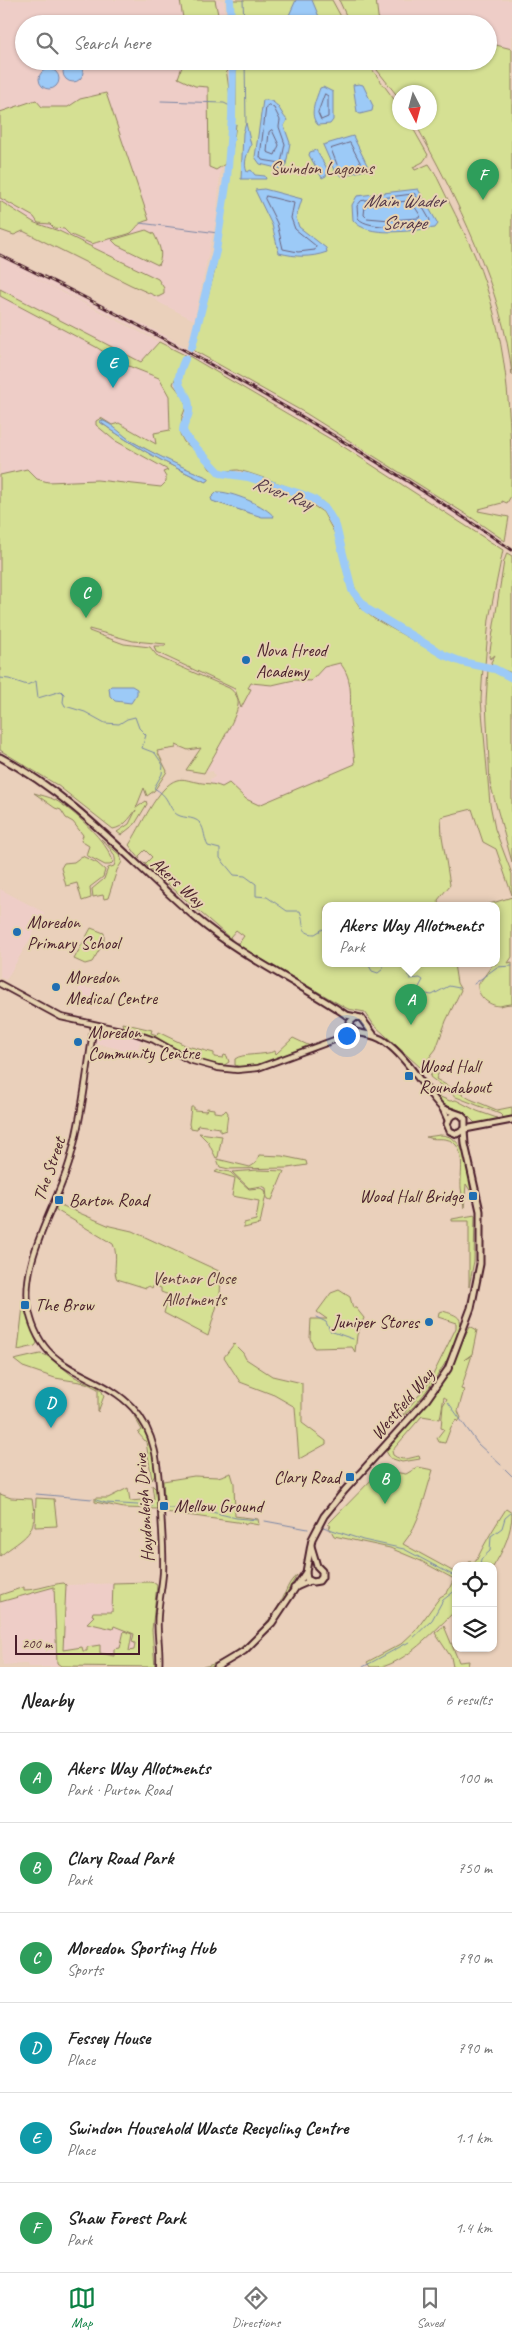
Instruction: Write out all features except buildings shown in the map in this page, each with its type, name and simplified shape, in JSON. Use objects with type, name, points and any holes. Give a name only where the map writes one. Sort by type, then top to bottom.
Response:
[{"type":"main road","name":"Akers Way","points":[[0,757],[69,803],[223,939],[346,1015],[356,1017]]},
{"type":"main road","points":[[346,1015],[350,1025],[359,1032],[373,1034]]},
{"type":"main road","points":[[350,1025],[356,1017],[361,1018],[373,1034],[402,1057],[443,1109],[448,1120],[448,1129],[455,1134],[479,1126],[512,1120]]},
{"type":"main road","points":[[359,1032],[365,1028],[366,1024]]},
{"type":"main road","points":[[443,1109],[463,1117],[466,1122],[465,1130]]},
{"type":"main road","points":[[448,1120],[456,1114]]},
{"type":"main road","points":[[466,1122],[479,1126]]},
{"type":"main road","name":"Westfield Way","points":[[217,1667],[238,1655],[256,1641],[275,1618],[306,1570],[307,1557],[318,1526],[336,1500],[438,1384],[448,1369],[473,1303],[480,1264],[481,1231],[476,1186],[464,1144],[465,1130]]},
{"type":"main road","name":"Westfield Way","points":[[455,1134],[464,1144]]},
{"type":"main road","points":[[294,1588],[310,1581],[318,1582],[322,1577],[322,1570],[317,1566],[311,1546]]},
{"type":"main road","points":[[310,1581],[306,1577],[306,1570],[313,1565],[317,1566]]},
{"type":"street","points":[[0,984],[54,1014],[146,1036],[196,1062],[237,1070],[263,1066],[359,1032]]},
{"type":"street","name":"The Street","points":[[32,1319],[28,1306],[28,1281],[49,1211],[70,1158],[87,1078],[94,1025]]},
{"type":"street","points":[[343,1037],[350,1025]]},
{"type":"street","name":"Haydonleigh Drive","points":[[32,1319],[40,1337],[54,1357],[67,1368],[107,1387],[124,1399],[137,1413],[152,1441],[158,1468],[163,1553],[157,1626],[161,1667]]},
{"type":"shaded area","points":[[0,0],[224,0],[225,15],[15,15],[15,70],[226,70],[226,104],[216,219],[194,320],[160,303],[142,289],[0,220]]},
{"type":"shaded area","points":[[376,0],[512,0],[512,49],[497,45],[497,15],[378,15]]},
{"type":"shaded area","points":[[0,253],[164,335],[284,402],[466,516],[501,540],[501,546],[351,450],[232,379],[130,325],[15,268],[159,342],[136,368],[159,378],[169,396],[170,430],[156,444],[119,423],[114,440],[172,472],[165,490],[0,488]]},
{"type":"shaded area","points":[[167,642],[333,664],[340,663],[349,678],[355,769],[239,815],[212,789],[210,779],[215,777],[213,771],[206,772],[250,689],[163,655]]},
{"type":"shaded area","name":"Moredon Primary School","points":[[0,889],[45,913],[6,980],[0,977]]},
{"type":"shaded area","points":[[79,987],[98,990],[94,1009],[77,1006]]},
{"type":"shaded area","points":[[110,1031],[141,1039],[135,1058],[119,1056],[120,1049],[95,1043],[97,1033]]},
{"type":"shaded area","points":[[149,1582],[144,1647],[101,1667],[99,1645],[63,1650],[66,1585]]},
{"type":"shaded area","points":[[53,1586],[55,1592],[57,1667],[28,1667],[27,1663],[3,1665],[0,1602]]},
{"type":"green space","points":[[180,0],[215,0],[218,15],[182,15]]},
{"type":"green space","points":[[233,0],[332,0],[340,15],[233,15]]},
{"type":"green space","points":[[339,0],[376,0],[378,15],[346,15]]},
{"type":"green space","points":[[497,45],[512,49],[512,375],[507,343],[488,278],[476,245],[446,181],[419,130],[437,130],[437,85],[392,85],[392,89],[377,70],[497,70]]},
{"type":"green space","name":"Swindon Lagoons","points":[[181,70],[226,70],[231,104],[236,106],[236,70],[373,70],[392,96],[392,130],[414,130],[428,155],[423,162],[413,167],[415,170],[429,164],[435,173],[475,256],[494,314],[501,344],[508,404],[511,496],[507,503],[502,501],[502,503],[479,509],[478,511],[509,517],[505,541],[472,518],[307,414],[193,350],[215,270],[236,124],[229,137],[225,164],[216,170],[209,167],[208,87],[195,86],[178,78]]},
{"type":"green space","points":[[106,93],[149,220],[140,224],[131,233],[92,244],[69,234],[64,229],[54,228],[50,224],[38,223],[34,217],[0,198],[0,112],[36,100],[42,107],[68,107],[80,99]]},
{"type":"green space","points":[[0,201],[35,223],[59,231],[158,279],[164,288],[164,294],[158,297],[131,285],[23,231],[14,235],[0,230]]},
{"type":"green space","points":[[146,230],[154,234],[159,245],[161,257],[158,265],[117,245],[112,240]]},
{"type":"green space","points":[[0,289],[141,362],[159,342],[185,355],[173,384],[184,398],[186,407],[182,417],[180,434],[184,442],[201,455],[210,469],[221,473],[241,475],[300,497],[323,512],[335,534],[345,574],[354,598],[360,607],[373,618],[446,659],[483,667],[481,700],[490,804],[495,829],[512,874],[512,895],[496,849],[483,842],[472,809],[441,817],[442,836],[450,885],[438,902],[322,902],[322,967],[454,967],[457,983],[461,990],[446,1021],[436,1049],[421,1068],[374,1025],[365,1012],[348,1009],[246,950],[236,943],[239,943],[244,936],[236,930],[230,937],[232,940],[143,862],[146,863],[152,857],[145,850],[139,856],[140,859],[129,845],[156,799],[163,790],[177,780],[184,779],[222,787],[229,783],[246,799],[259,805],[355,764],[350,720],[351,697],[349,683],[340,663],[324,667],[311,681],[294,680],[272,685],[251,683],[248,688],[251,689],[241,708],[235,689],[156,652],[154,646],[165,646],[166,644],[133,641],[89,629],[89,631],[124,644],[150,647],[158,657],[229,688],[235,693],[238,700],[237,711],[204,773],[186,770],[201,748],[188,750],[176,745],[176,748],[157,751],[167,771],[154,791],[147,796],[144,788],[136,808],[146,801],[147,804],[135,824],[121,835],[117,832],[129,824],[136,810],[123,824],[113,829],[57,785],[0,750],[0,475],[27,469],[37,479],[48,482],[97,480],[161,487],[166,482],[163,472],[168,470],[114,440],[96,425],[96,421],[101,418],[112,425],[119,423],[156,444],[154,433],[170,430],[169,396],[159,378],[121,363],[96,347],[0,296]],"holes":[[[104,421],[131,441],[170,462],[209,480],[206,482],[151,455],[100,422]],[[217,492],[238,497],[260,506],[247,512],[215,502]]]},
{"type":"green space","points":[[189,356],[344,447],[503,550],[489,619],[485,665],[452,657],[429,646],[384,618],[362,599],[356,591],[343,542],[334,518],[320,500],[267,479],[238,470],[220,470],[213,464],[186,430],[192,405],[182,388],[181,378]]},
{"type":"green space","points":[[507,553],[512,556],[512,673],[492,666],[491,662],[495,655],[490,659],[489,657],[504,561]]},
{"type":"green space","points":[[488,669],[512,681],[512,862],[490,783],[486,702]]},
{"type":"green space","points":[[34,793],[55,800],[80,819],[105,846],[113,862],[110,865],[105,865],[86,855],[89,846],[81,841],[83,835],[73,822],[66,818],[61,810],[55,808]]},
{"type":"green space","points":[[101,839],[120,855],[122,862],[117,870],[108,898],[104,899],[103,895],[93,897],[92,889],[104,879],[108,868],[114,866],[115,858],[112,851]]},
{"type":"green space","points":[[82,856],[97,863],[105,870],[103,877],[90,887],[91,898],[82,901],[77,883],[66,886],[61,868],[64,863],[74,862]]},
{"type":"green space","points":[[512,897],[512,957],[508,963],[512,962],[512,1004],[500,1006],[484,1000],[478,989],[478,985],[491,967],[500,967],[500,902],[496,902]]},
{"type":"green space","points":[[91,928],[104,933],[104,942],[92,962],[85,964],[74,959]]},
{"type":"green space","points":[[122,1023],[152,1030],[151,1033],[157,1035],[158,1032],[187,1046],[214,1053],[214,1057],[223,1058],[224,1055],[227,1056],[229,1062],[223,1066],[196,1059],[148,1036],[123,1027]]},
{"type":"green space","points":[[293,1038],[310,1046],[251,1067],[235,1065],[235,1059],[238,1057],[275,1051],[276,1054]]},
{"type":"green space","points":[[433,1070],[440,1070],[436,1079],[470,1099],[497,1110],[512,1107],[512,1116],[504,1118],[500,1114],[456,1097],[430,1077]]},
{"type":"green space","points":[[433,1094],[450,1101],[456,1100],[477,1111],[497,1118],[499,1121],[475,1123],[464,1112],[443,1104]]},
{"type":"green space","points":[[191,1107],[194,1107],[194,1110],[206,1111],[207,1108],[214,1109],[214,1112],[223,1113],[226,1110],[228,1113],[226,1130],[220,1132],[220,1128],[198,1125],[197,1129],[190,1128]]},
{"type":"green space","points":[[199,1133],[222,1136],[218,1157],[216,1158],[208,1142]]},
{"type":"green space","points":[[440,1135],[456,1141],[461,1148],[467,1165],[471,1192],[466,1184],[464,1208],[461,1188],[462,1164],[460,1151],[450,1140],[426,1137]]},
{"type":"green space","points":[[259,1155],[282,1156],[306,1161],[307,1165],[288,1168],[229,1169],[220,1167],[217,1159],[250,1167],[256,1163]]},
{"type":"green space","points":[[218,1170],[230,1172],[249,1189],[260,1188],[265,1190],[266,1194],[260,1224],[244,1228],[244,1223],[256,1220],[259,1201],[232,1196],[235,1178],[215,1172]]},
{"type":"green space","points":[[284,1171],[272,1200],[267,1199],[266,1188],[262,1186],[249,1188],[232,1172]]},
{"type":"green space","name":"Ventnor Close Allotments","points":[[56,1203],[110,1226],[132,1231],[221,1272],[220,1295],[208,1336],[164,1313],[169,1295],[161,1292],[161,1288],[154,1285],[152,1288],[149,1286],[146,1288],[117,1279],[113,1244],[56,1210]]},
{"type":"green space","points":[[475,1215],[474,1261],[469,1287],[469,1221],[452,1221],[452,1219]]},
{"type":"green space","points":[[339,1290],[350,1297],[353,1308],[356,1308],[364,1318],[357,1335],[355,1352],[352,1347],[314,1348],[310,1338],[311,1319],[327,1319],[317,1312],[331,1293]]},
{"type":"green space","points":[[23,1306],[37,1343],[35,1346],[18,1350]]},
{"type":"green space","points":[[443,1311],[455,1315],[460,1320],[460,1329],[456,1342],[429,1388],[409,1411],[401,1417],[429,1383],[456,1328],[456,1323],[438,1317],[439,1312]]},
{"type":"green space","points":[[470,1326],[477,1330],[472,1354],[464,1360],[472,1355],[461,1389],[464,1390],[458,1411],[461,1418],[458,1422],[456,1420],[451,1427],[445,1443],[439,1442],[437,1438],[444,1429],[441,1428],[443,1405],[447,1399],[444,1397],[440,1419],[422,1416],[392,1451],[393,1455],[399,1458],[406,1459],[419,1456],[420,1459],[402,1462],[390,1458],[386,1451],[440,1385]]},
{"type":"green space","points":[[234,1344],[246,1359],[272,1376],[302,1383],[302,1423],[326,1441],[326,1444],[299,1459],[295,1407],[274,1395],[240,1382],[224,1357]]},
{"type":"green space","points":[[40,1354],[49,1357],[75,1377],[100,1389],[104,1396],[98,1412],[98,1389],[86,1383],[55,1378],[23,1367],[14,1360]]},
{"type":"green space","points":[[134,1416],[140,1421],[148,1435],[155,1475],[152,1480],[146,1442],[138,1433],[142,1430]]},
{"type":"green space","points":[[418,1467],[433,1470],[418,1518],[403,1544],[452,1571],[452,1578],[421,1561],[390,1548],[334,1536],[329,1527],[331,1526],[328,1524],[381,1470],[406,1474]]},
{"type":"green space","points":[[231,1473],[234,1483],[235,1516],[258,1519],[259,1525],[248,1523],[245,1525],[244,1523],[165,1512],[163,1481],[194,1476],[218,1477]]},
{"type":"green space","points":[[152,1485],[156,1489],[158,1509],[124,1508],[95,1502],[95,1498],[108,1498],[128,1488],[130,1501],[154,1499]]},
{"type":"green space","points":[[0,1494],[11,1498],[32,1499],[34,1511],[32,1528],[23,1539],[0,1556]]},
{"type":"green space","points":[[36,1498],[54,1499],[57,1526],[35,1527]]},
{"type":"green space","points":[[506,1509],[512,1513],[509,1534],[496,1562],[469,1562],[476,1561]]},
{"type":"green space","points":[[297,1575],[277,1610],[264,1629],[237,1652],[211,1667],[202,1667],[224,1659],[258,1632],[275,1611],[289,1584]]},
{"type":"green space","points":[[64,1583],[66,1585],[63,1650],[82,1647],[83,1651],[87,1651],[87,1647],[100,1645],[100,1653],[114,1656],[114,1649],[120,1648],[124,1631],[132,1634],[129,1651],[134,1650],[135,1643],[132,1642],[134,1634],[114,1626],[113,1629],[87,1623],[94,1616],[92,1615],[93,1612],[112,1612],[113,1583],[156,1583],[157,1585],[152,1630],[155,1667],[61,1666],[57,1663],[54,1587],[0,1602],[0,1595],[24,1587],[24,1590],[29,1590]]},
{"type":"green space","points":[[452,1583],[452,1614],[423,1642],[395,1662],[380,1667],[370,1667],[367,1662],[401,1644],[416,1630],[440,1597],[447,1593]]},
{"type":"green space","points":[[444,1626],[452,1645],[452,1652],[455,1652],[459,1662],[469,1661],[468,1667],[453,1667],[451,1657],[435,1633]]},
{"type":"water","points":[[296,0],[312,0],[318,15],[289,15]]},
{"type":"water","points":[[44,70],[54,70],[59,75],[59,83],[53,89],[45,89],[39,83],[39,75]]},
{"type":"water","points":[[63,70],[83,70],[83,76],[77,82],[69,82],[63,76]]},
{"type":"water","points":[[353,85],[363,85],[373,106],[372,111],[360,114],[357,112]]},
{"type":"water","points":[[323,87],[333,92],[333,120],[330,124],[318,125],[313,112],[320,88]]},
{"type":"water","points":[[263,100],[272,101],[278,106],[287,120],[284,126],[290,143],[285,170],[260,164],[255,157]]},
{"type":"water","points":[[246,123],[251,145],[245,162],[247,172],[251,170],[255,175],[265,176],[266,179],[241,179],[243,133]]},
{"type":"water","points":[[353,136],[369,169],[341,176],[334,170],[323,145]]},
{"type":"water","points":[[316,150],[328,170],[326,176],[322,178],[309,155],[310,152]]},
{"type":"water","points":[[264,189],[302,199],[296,218],[299,227],[326,248],[327,252],[303,256],[279,253],[272,225],[255,190]]},
{"type":"water","name":"Main Wader Scrape","points":[[418,189],[438,224],[435,228],[391,232],[379,231],[369,230],[353,220],[352,205],[357,196]]},
{"type":"water","points":[[101,420],[133,442],[209,478],[209,480],[206,482],[151,455],[112,431],[100,422]]},
{"type":"water","points":[[217,492],[248,500],[264,508],[274,517],[262,517],[212,501],[211,498]]},
{"type":"water","points":[[111,686],[132,686],[137,689],[137,694],[131,703],[115,701],[110,696],[109,688]]},
{"type":"waterway","name":"River Ray","points":[[230,0],[231,15]]},
{"type":"waterway","points":[[243,0],[244,15]]},
{"type":"waterway","name":"River Ray","points":[[192,347],[216,251],[227,179],[232,117],[233,70]]},
{"type":"waterway","points":[[245,70],[246,123]]},
{"type":"waterway","points":[[161,101],[224,103],[232,107]]},
{"type":"waterway","points":[[140,223],[218,233]]},
{"type":"waterway","name":"River Ray","points":[[185,359],[180,371],[179,385],[187,397],[189,412],[183,431],[187,438],[220,473],[248,477],[313,499],[326,509],[336,526],[352,590],[367,609],[444,655],[462,662],[495,669],[512,678]]},
{"type":"waterway","points":[[0,678],[27,685],[36,681],[38,698],[61,691],[64,694],[63,702],[65,706],[85,712],[105,723],[119,724],[135,717],[139,728],[146,735],[142,748],[155,753],[163,765],[162,774],[154,788],[164,796],[174,812],[200,823],[208,846],[220,849],[220,858],[234,875],[245,876],[256,884],[256,896],[267,897],[287,911],[300,911],[303,927],[307,932],[315,934],[322,930]]},
{"type":"waterway","points":[[500,967],[512,966]]},
{"type":"waterway","points":[[370,967],[372,971],[378,973],[383,967]]},
{"type":"waterway","points":[[404,967],[410,979],[420,978],[423,980],[418,989],[419,993],[432,995],[449,986],[459,988]]},
{"type":"waterway","points":[[474,984],[497,967]]},
{"type":"waterway","points":[[316,1317],[326,1322],[330,1331],[353,1339]]},
{"type":"waterway","points":[[448,1402],[478,1444],[501,1465]]},
{"type":"waterway","points":[[505,1469],[512,1476]]},
{"type":"waterway","points":[[36,1494],[92,1499]]},
{"type":"waterway","points":[[96,1500],[106,1503],[153,1506]]},
{"type":"waterway","points":[[165,1508],[196,1508],[236,1518],[257,1520]]},
{"type":"waterway","points":[[481,1562],[481,1559],[490,1551],[491,1536],[502,1528],[505,1518],[512,1512]]},
{"type":"waterway","points":[[265,1521],[308,1529]]},
{"type":"waterway","points":[[323,1527],[363,1540],[404,1549],[452,1575]]},
{"type":"waterway","points":[[363,1667],[409,1642],[432,1620],[443,1600],[452,1593]]},
{"type":"railway","points":[[0,255],[132,322],[262,393],[388,469],[512,550]]},
{"type":"place","name":"Shaw Forest Park","points":[[483,200]]},
{"type":"place","name":"Swindon Household Waste Recycling Centre","points":[[113,388]]},
{"type":"place","name":"Moredon Sporting Hub","points":[[86,618]]},
{"type":"place","name":"Nova Hreod Academy","points":[[246,660]]},
{"type":"place","name":"Moredon Primary School","points":[[17,932]]},
{"type":"place","name":"Moredon Medical Centre","points":[[56,987]]},
{"type":"place","name":"Akers Way Allotments","points":[[411,1025]]},
{"type":"place","name":"Moredon Community Centre","points":[[78,1042]]},
{"type":"place","name":"Wood Hall Roundabout","points":[[409,1076]]},
{"type":"place","name":"Wood Hall Bridge","points":[[473,1196]]},
{"type":"place","name":"Barton Road","points":[[59,1200]]},
{"type":"place","name":"The Brow","points":[[25,1305]]},
{"type":"place","name":"Juniper Stores","points":[[429,1322]]},
{"type":"place","name":"Fessey House","points":[[51,1428]]},
{"type":"place","name":"Clary Road","points":[[350,1477]]},
{"type":"place","name":"Clary Road Park","points":[[385,1504]]},
{"type":"place","name":"Mellow Ground","points":[[164,1506]]}]
